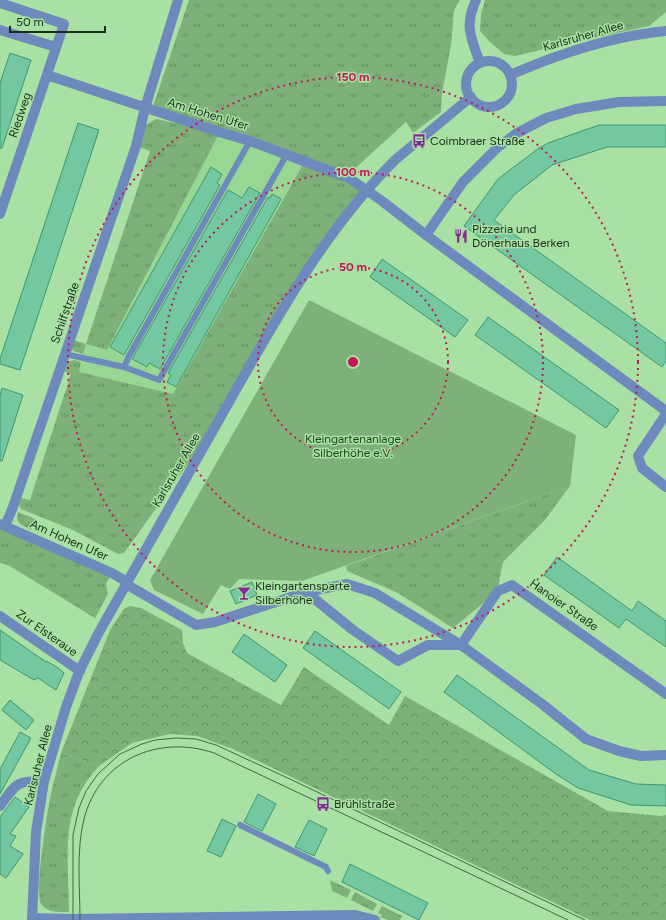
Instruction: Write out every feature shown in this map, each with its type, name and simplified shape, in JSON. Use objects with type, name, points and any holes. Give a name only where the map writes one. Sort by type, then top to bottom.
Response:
[{"type":"street","points":[[145,108],[178,0]]},
{"type":"street","points":[[476,0],[469,19],[469,27],[470,35],[480,63]]},
{"type":"street","name":"Riedweg","points":[[0,3],[64,24],[0,214]]},
{"type":"street","points":[[0,30],[56,48]]},
{"type":"street","name":"Karlsruher Allee","points":[[510,75],[567,53],[605,42],[642,33],[666,31]]},
{"type":"street","points":[[486,61],[501,64],[506,68],[510,75],[512,89],[504,102],[497,106],[483,106],[476,103],[467,90],[466,82],[469,75],[473,68],[480,63],[486,61]]},
{"type":"street","name":"Am Hohen Ufer","points":[[47,75],[287,154],[349,178],[367,190]]},
{"type":"street","name":"Karlsruher Allee","points":[[32,919],[36,832],[44,781],[66,707],[80,672],[98,634],[267,334],[331,235],[367,190],[395,160],[471,97]]},
{"type":"street","points":[[426,235],[463,182],[498,147],[517,133],[546,118],[576,108],[619,102],[666,101]]},
{"type":"street","name":"Schilfstraße","points":[[3,525],[13,507],[136,146],[145,108]]},
{"type":"street","points":[[367,190],[666,411]]},
{"type":"street","points":[[666,414],[638,456],[642,468],[666,487]]},
{"type":"street","name":"Am Hohen Ufer","points":[[3,525],[112,573],[126,583]]},
{"type":"street","points":[[126,583],[196,625],[215,622],[306,592],[347,584],[375,593],[461,645],[542,704],[586,739],[619,751],[641,756],[666,755]]},
{"type":"street","name":"Hanoier Straße","points":[[461,645],[498,591],[512,585],[666,694]]},
{"type":"street","points":[[306,592],[353,630],[398,661],[428,645],[461,645]]},
{"type":"street","name":"Zur Elsteraue","points":[[0,616],[80,672]]},
{"type":"street","points":[[0,806],[20,782],[44,781]]},
{"type":"street","points":[[32,919],[294,918],[355,915],[375,920]]},
{"type":"lane","points":[[124,367],[250,141]]},
{"type":"lane","points":[[65,354],[124,367],[160,380],[287,154]]},
{"type":"lane","points":[[240,825],[326,867],[328,871]]},
{"type":"shaded area","points":[[220,132],[305,161],[173,394],[79,372],[86,344],[107,350]]},
{"type":"green space","points":[[189,0],[460,0],[454,10],[451,45],[442,93],[441,112],[413,133],[406,122],[350,173],[220,132],[107,350],[86,344],[150,151],[136,146],[139,129],[156,119],[219,132],[152,109]]},
{"type":"green space","points":[[485,0],[666,0],[666,12],[649,26],[515,56],[504,54],[480,31],[481,14]]},
{"type":"green space","points":[[305,161],[367,190],[331,235],[218,422],[124,553],[118,554],[73,530],[21,509],[19,505],[21,498],[30,500],[71,374],[63,371],[66,362],[75,360],[81,362],[79,372],[173,394]]},
{"type":"green space","name":"Kleingartenanlage Silberhöhe e.V.","points":[[309,300],[576,435],[570,486],[302,581],[239,579],[230,589],[221,585],[203,614],[154,590],[150,580]]},
{"type":"green space","points":[[73,340],[86,344],[83,354],[73,351],[71,347]]},
{"type":"green space","points":[[570,486],[544,521],[503,562],[498,591],[453,628],[398,593],[347,571],[346,566]]},
{"type":"green space","points":[[18,512],[35,519],[31,530],[20,524],[17,519]]},
{"type":"green space","points":[[0,525],[112,573],[106,584],[108,594],[95,618],[8,565],[0,563]]},
{"type":"green space","points":[[129,606],[141,608],[182,630],[183,643],[187,653],[281,705],[304,667],[389,725],[405,696],[608,811],[661,816],[666,815],[666,920],[590,920],[233,749],[197,736],[170,734],[132,743],[99,766],[61,753],[110,630],[124,609]]},
{"type":"green space","points":[[61,753],[99,766],[80,792],[70,822],[68,848],[69,912],[46,909],[41,904],[39,896],[40,866],[45,829],[52,789]]},
{"type":"green space","points":[[330,880],[351,890],[347,898],[332,891]]},
{"type":"green space","points":[[355,892],[377,904],[373,911],[351,900]]},
{"type":"green space","points":[[382,906],[402,916],[400,920],[388,920],[380,917],[382,915],[378,913]]},
{"type":"building","points":[[10,53],[31,60],[2,148],[0,148],[0,83]]},
{"type":"building","points":[[78,123],[99,130],[20,370],[0,364],[0,359]]},
{"type":"building","points":[[599,125],[666,125],[666,147],[607,147],[552,165],[514,195],[494,220],[666,343],[666,361],[662,367],[464,226],[498,179],[539,148],[548,143]]},
{"type":"building","points":[[211,167],[222,174],[217,183],[220,185],[124,355],[110,347]]},
{"type":"building","points":[[249,187],[260,193],[160,369],[149,363],[147,367],[132,359],[228,190],[242,198]]},
{"type":"building","points":[[272,194],[281,199],[176,387],[167,382],[171,375],[168,373],[268,197],[270,198]]},
{"type":"building","points":[[382,259],[468,320],[455,337],[370,277]]},
{"type":"building","points":[[488,317],[619,410],[606,428],[475,335]]},
{"type":"building","points":[[2,388],[23,395],[2,461],[0,461],[0,395]]},
{"type":"building","points":[[557,557],[632,611],[638,601],[666,621],[666,647],[626,619],[619,628],[544,575]]},
{"type":"building","name":"Kleingartensparte Silberhöhe","points":[[252,582],[257,595],[236,604],[230,591]]},
{"type":"building","points":[[0,630],[64,673],[56,690],[38,678],[34,680],[0,660]]},
{"type":"building","points":[[315,631],[401,692],[389,709],[303,648]]},
{"type":"building","points":[[244,634],[287,665],[275,682],[232,652]]},
{"type":"building","points":[[457,675],[589,770],[636,784],[666,785],[666,806],[631,805],[578,788],[556,774],[444,692]]},
{"type":"building","points":[[10,700],[34,720],[26,730],[2,710]]},
{"type":"building","points":[[20,732],[31,738],[0,794],[0,769]]},
{"type":"building","points":[[258,794],[276,804],[262,831],[244,822]]},
{"type":"building","points":[[15,797],[29,807],[10,834],[16,836],[10,846],[23,854],[6,878],[0,874],[0,817]]},
{"type":"building","points":[[222,819],[236,826],[221,857],[207,851]]},
{"type":"building","points":[[309,820],[327,829],[314,856],[295,847]]},
{"type":"building","points":[[350,864],[428,903],[419,920],[342,882]]},
{"type":"tram line","points":[[73,920],[73,835],[79,808],[86,791],[98,774],[120,754],[155,740],[176,738],[196,739],[216,745],[585,920]]},
{"type":"tram line","points":[[80,920],[80,844],[84,819],[92,798],[103,781],[117,767],[134,757],[152,750],[172,747],[193,748],[214,753],[568,920]]},
{"type":"place","name":"Coimbraer Straße","points":[[419,141]]},
{"type":"place","name":"Pizzeria und Dönerhaus Berken","points":[[461,236]]},
{"type":"place","name":"Kleingartensparte Silberhöhe","points":[[244,593]]},
{"type":"place","name":"Brühlstraße","points":[[323,804]]}]
